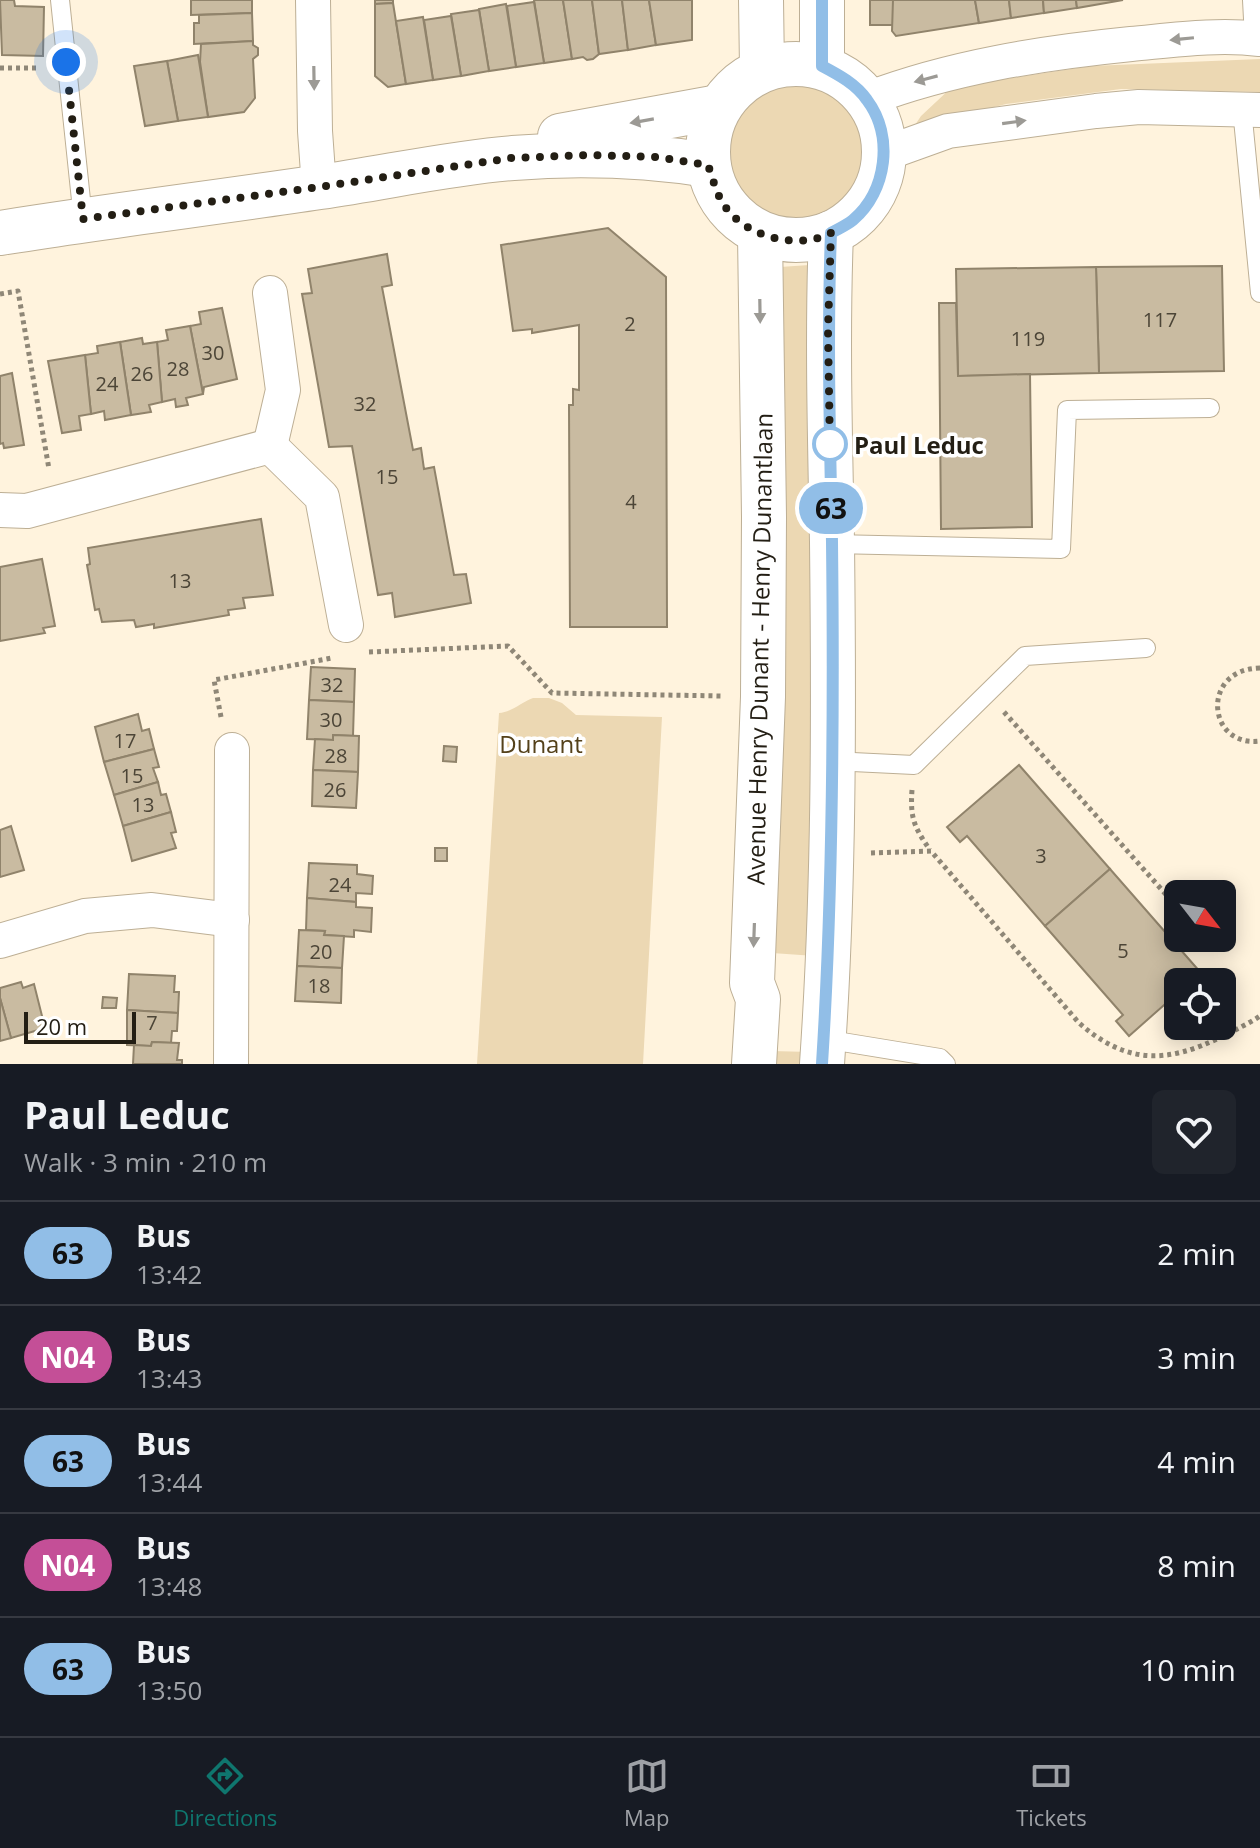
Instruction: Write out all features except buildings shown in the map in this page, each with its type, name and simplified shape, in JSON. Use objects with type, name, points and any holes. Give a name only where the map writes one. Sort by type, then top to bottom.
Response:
[{"type":"street","points":[[313,0],[319,187]]},
{"type":"street","points":[[761,0],[762,68]]},
{"type":"street","points":[[822,0],[822,66]]},
{"type":"street","points":[[867,99],[921,79],[1001,61],[1219,36],[1256,22]]},
{"type":"street","points":[[791,63],[822,66],[848,80],[867,99],[882,130],[882,174],[869,202],[852,221],[831,233],[796,241],[760,234],[735,218],[722,202],[708,165],[707,139],[719,107],[736,86],[762,68],[791,63]]},
{"type":"street","points":[[511,158],[558,136],[719,107]]},
{"type":"street","points":[[884,154],[948,131],[1096,111],[1139,107],[1251,110]]},
{"type":"street","points":[[0,233],[511,158],[589,155],[656,157],[708,165]]},
{"type":"street","points":[[823,1052],[832,761],[828,330],[831,233]]},
{"type":"street","name":"Avenue Henry Dunant - Henry Dunantlaan","points":[[754,1064],[758,999],[752,983],[763,697],[760,234]]},
{"type":"street","points":[[270,293],[283,390],[270,446]]},
{"type":"street","points":[[0,510],[27,511],[270,446]]},
{"type":"street","points":[[270,446],[322,497],[354,639]]},
{"type":"street","points":[[231,1064],[232,750]]},
{"type":"street","points":[[0,941],[85,916],[152,910],[232,920]]},
{"type":"lane","points":[[60,0],[83,219]]},
{"type":"lane","points":[[1251,110],[1260,293]]},
{"type":"lane","points":[[832,544],[1061,549],[1067,410],[1210,408]]},
{"type":"lane","points":[[832,761],[914,765],[1025,656],[1146,648]]},
{"type":"lane","points":[[823,1052],[940,1058],[946,1064]]},
{"type":"path","points":[[0,68],[42,68]]},
{"type":"path","points":[[0,294],[18,291],[55,503]]},
{"type":"path","points":[[354,639],[383,649],[508,646],[552,693],[763,697]]},
{"type":"path","points":[[232,750],[220,714],[214,680],[336,658]]},
{"type":"path","points":[[1260,668],[1237,672],[1220,688],[1217,700],[1217,713],[1231,734],[1242,740],[1260,741]]},
{"type":"path","points":[[987,693],[1164,892]]},
{"type":"path","points":[[914,765],[911,809],[915,829],[1069,1012],[1098,1042],[1129,1055],[1168,1062],[1260,1016]]},
{"type":"path","points":[[830,854],[931,851]]},
{"type":"green space","points":[[1260,59],[1260,92],[1121,89],[1006,104],[913,128],[921,116],[952,87],[1091,66]]},
{"type":"green space","points":[[794,83],[821,88],[843,103],[858,125],[863,152],[858,179],[843,201],[821,216],[794,221],[767,216],[745,201],[730,179],[725,152],[730,125],[745,103],[767,88]]},
{"type":"green space","points":[[824,264],[815,956],[772,953],[780,267]]},
{"type":"green space","name":"Dunant","points":[[533,698],[549,698],[562,703],[576,715],[662,717],[643,1064],[477,1064],[499,713]]},
{"type":"green space","points":[[771,1051],[811,1052],[811,1064],[770,1064]]},
{"type":"bus line","name":"63","points":[[822,0],[822,66],[848,80],[867,99],[882,130],[884,154],[882,174],[869,202],[852,221],[831,233],[828,330],[832,711],[827,999],[822,1064]]},
{"type":"place","name":"Paul Leduc","points":[[830,444]]},
{"type":"route","points":[[66,62],[83,219],[511,158],[589,155],[656,157],[708,165],[722,202],[735,218],[760,234],[796,241],[831,233],[828,330],[830,452],[830,444]]}]
